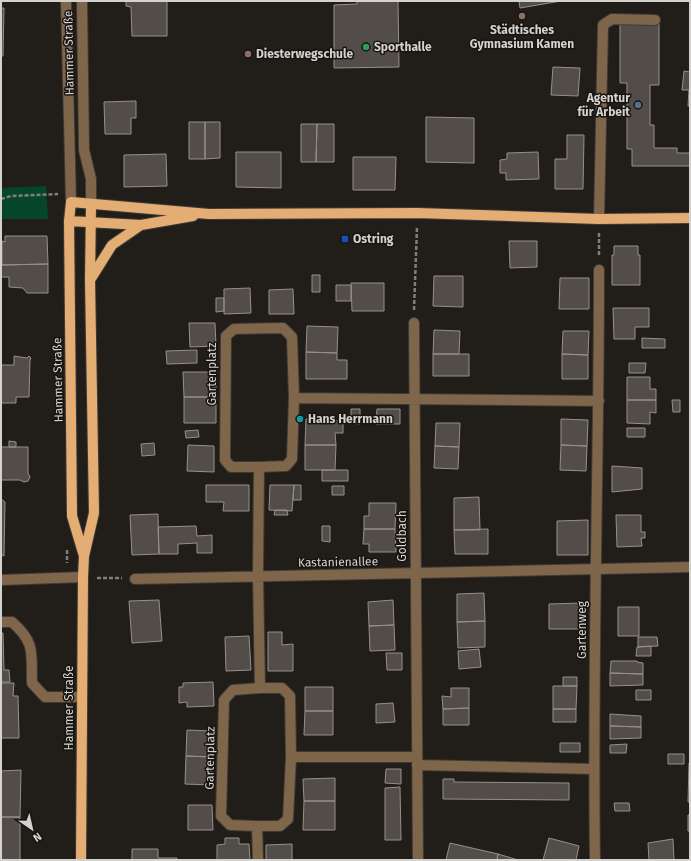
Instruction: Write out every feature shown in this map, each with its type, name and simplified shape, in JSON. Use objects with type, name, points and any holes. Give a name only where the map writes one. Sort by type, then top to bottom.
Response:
[{"type":"main road","points":[[70,197],[91,204],[209,214],[417,213],[599,219],[690,218]]},
{"type":"main road","name":"Hammer Straße","points":[[70,197],[72,516],[84,556]]},
{"type":"main road","name":"Hammer Straße","points":[[81,860],[83,578],[84,556],[94,514],[90,280],[91,204]]},
{"type":"main road","points":[[69,221],[140,225],[209,214]]},
{"type":"main road","points":[[90,280],[112,245],[140,225]]},
{"type":"street","name":"Hammer Straße","points":[[66,1],[70,197]]},
{"type":"street","name":"Hammer Straße","points":[[82,1],[84,150],[91,179],[91,204]]},
{"type":"street","points":[[599,219],[603,25],[612,19],[655,20]]},
{"type":"street","name":"Gartenweg","points":[[595,860],[595,570],[599,401],[599,270]]},
{"type":"street","name":"Goldbach","points":[[414,323],[418,860]]},
{"type":"street","name":"Gartenplatz","points":[[283,328],[292,337],[294,398],[292,459],[286,466],[260,467],[231,467],[225,460],[226,336],[234,329],[283,328]]},
{"type":"street","points":[[294,398],[599,401]]},
{"type":"street","points":[[260,467],[258,576],[260,688]]},
{"type":"street","name":"Kastanienallee","points":[[135,579],[690,567]]},
{"type":"street","points":[[1,580],[83,578]]},
{"type":"street","points":[[1,622],[12,622],[24,632],[31,644],[32,683],[45,697],[82,697]]},
{"type":"street","name":"Gartenplatz","points":[[282,688],[290,696],[291,757],[288,818],[280,826],[230,825],[221,816],[224,700],[233,690],[282,688]]},
{"type":"street","points":[[291,757],[594,769]]},
{"type":"street","points":[[257,826],[258,860]]},
{"type":"path","points":[[1,199],[11,196],[70,197]]},
{"type":"path","points":[[414,323],[417,213]]},
{"type":"path","points":[[599,219],[599,270]]},
{"type":"path","points":[[83,578],[135,579]]},
{"type":"green space","points":[[46,186],[48,219],[1,219],[1,188]]},
{"type":"building","points":[[126,1],[167,1],[167,36],[132,36],[131,7],[126,6]]},
{"type":"building","name":"Sporthalle","points":[[357,1],[398,1],[399,67],[334,68],[334,5],[357,4]]},
{"type":"building","points":[[519,1],[561,1],[520,8]]},
{"type":"building","points":[[1,8],[4,8],[3,56],[1,56]]},
{"type":"building","name":"Agentur für Arbeit","points":[[620,24],[659,24],[659,85],[650,85],[650,125],[654,125],[654,148],[677,148],[677,153],[690,153],[690,166],[632,166],[632,149],[627,149],[627,83],[620,83]]},
{"type":"building","points":[[553,67],[580,68],[578,96],[551,95]]},
{"type":"building","points":[[684,71],[690,72],[690,106],[688,106],[689,90],[682,90]]},
{"type":"building","points":[[136,101],[136,118],[131,118],[131,134],[105,134],[104,102]]},
{"type":"building","points":[[426,117],[474,118],[474,163],[426,162]]},
{"type":"building","points":[[189,122],[205,122],[205,159],[189,159]]},
{"type":"building","points":[[205,122],[220,122],[220,158],[205,159]]},
{"type":"building","points":[[301,124],[317,124],[316,162],[301,162]]},
{"type":"building","points":[[317,124],[334,124],[334,162],[316,162]]},
{"type":"building","points":[[567,135],[584,135],[583,189],[555,189],[555,159],[567,159]]},
{"type":"building","points":[[236,152],[281,152],[281,188],[236,187]]},
{"type":"building","points":[[538,152],[539,179],[506,180],[506,173],[500,173],[500,160],[507,159],[507,153]]},
{"type":"building","points":[[166,154],[167,186],[124,187],[124,155]]},
{"type":"building","points":[[353,157],[396,157],[395,190],[353,190]]},
{"type":"building","points":[[5,236],[47,236],[48,264],[2,265],[2,241],[5,242]]},
{"type":"building","points":[[509,241],[537,241],[537,267],[510,268]]},
{"type":"building","points":[[614,246],[638,246],[638,255],[640,255],[640,285],[612,285],[612,255],[614,255]]},
{"type":"building","points":[[48,264],[48,293],[27,293],[23,288],[9,287],[9,277],[1,277],[1,265]]},
{"type":"building","points":[[312,275],[320,275],[320,292],[312,292]]},
{"type":"building","points":[[434,276],[463,276],[463,307],[433,306]]},
{"type":"building","points":[[560,278],[589,278],[589,309],[559,309]]},
{"type":"building","points":[[351,283],[384,283],[384,311],[352,311]]},
{"type":"building","points":[[336,285],[351,285],[351,301],[336,301]]},
{"type":"building","points":[[250,288],[251,313],[224,314],[224,289]]},
{"type":"building","points":[[293,289],[294,314],[269,314],[269,290]]},
{"type":"building","points":[[216,298],[224,298],[224,311],[216,312]]},
{"type":"building","points":[[613,308],[649,308],[649,327],[635,327],[635,339],[614,339]]},
{"type":"building","points":[[189,323],[215,323],[216,346],[190,347]]},
{"type":"building","points":[[307,326],[338,327],[337,353],[306,352]]},
{"type":"building","points":[[434,330],[460,331],[459,354],[433,354]]},
{"type":"building","points":[[563,331],[589,331],[588,355],[562,354]]},
{"type":"building","points":[[642,338],[665,339],[665,348],[642,348]]},
{"type":"building","points":[[197,350],[197,363],[167,364],[166,351]]},
{"type":"building","points":[[306,352],[337,353],[337,360],[347,360],[347,379],[306,379]]},
{"type":"building","points":[[433,354],[469,354],[469,376],[433,376]]},
{"type":"building","points":[[562,354],[588,355],[588,379],[562,379]]},
{"type":"building","points":[[14,356],[27,358],[29,356],[31,358],[29,397],[16,397],[16,403],[1,403],[1,365],[14,365]]},
{"type":"building","points":[[629,363],[646,363],[645,373],[629,373]]},
{"type":"building","points":[[183,372],[216,372],[216,397],[184,397]]},
{"type":"building","points":[[627,377],[650,377],[650,389],[656,389],[656,400],[627,400]]},
{"type":"building","points":[[184,397],[216,397],[216,423],[184,423]]},
{"type":"building","points":[[627,400],[656,400],[656,413],[650,412],[650,424],[627,423]]},
{"type":"building","points":[[672,400],[680,400],[680,412],[673,412]]},
{"type":"building","points":[[351,409],[360,409],[360,424],[351,423]]},
{"type":"building","points":[[377,409],[400,409],[400,424],[376,424]]},
{"type":"building","points":[[312,416],[326,416],[326,420],[312,420]]},
{"type":"building","points":[[306,419],[343,421],[343,433],[335,433],[336,445],[305,445]]},
{"type":"building","points":[[561,419],[588,420],[587,446],[561,445]]},
{"type":"building","points":[[436,423],[460,423],[459,447],[435,446]]},
{"type":"building","points":[[627,428],[645,428],[645,437],[627,437]]},
{"type":"building","points":[[198,430],[199,437],[186,438],[185,431]]},
{"type":"building","points":[[9,441],[16,442],[16,447],[9,447]]},
{"type":"building","points":[[154,443],[155,455],[142,456],[141,444]]},
{"type":"building","points":[[188,445],[214,446],[214,472],[187,471]]},
{"type":"building","points":[[305,445],[336,445],[335,470],[305,470]]},
{"type":"building","points":[[561,445],[587,446],[586,471],[560,470]]},
{"type":"building","points":[[435,446],[459,447],[458,469],[434,468]]},
{"type":"building","points":[[1,447],[28,447],[28,473],[30,477],[28,481],[1,480]]},
{"type":"building","points":[[612,466],[642,468],[642,489],[612,492]]},
{"type":"building","points":[[322,470],[348,470],[348,481],[322,481]]},
{"type":"building","points":[[206,485],[249,485],[249,511],[223,511],[224,502],[206,502]]},
{"type":"building","points":[[270,485],[294,485],[292,511],[269,510]]},
{"type":"building","points":[[294,485],[301,485],[301,500],[293,500]]},
{"type":"building","points":[[332,486],[344,486],[344,495],[332,495]]},
{"type":"building","points":[[479,497],[480,530],[454,530],[454,498]]},
{"type":"building","points":[[1,499],[5,502],[4,556],[1,555]]},
{"type":"building","points":[[369,503],[396,503],[395,529],[364,529],[364,516],[369,516]]},
{"type":"building","points":[[275,510],[287,510],[288,515],[274,515]]},
{"type":"building","points":[[158,514],[159,554],[132,555],[130,515]]},
{"type":"building","points":[[616,515],[641,515],[641,532],[645,532],[645,538],[641,538],[642,546],[617,547]]},
{"type":"building","points":[[588,520],[588,555],[557,555],[557,521]]},
{"type":"building","points":[[196,526],[197,536],[212,535],[212,553],[197,553],[197,543],[178,544],[178,554],[159,554],[158,527]]},
{"type":"building","points":[[322,526],[330,526],[330,542],[322,541]]},
{"type":"building","points":[[364,529],[395,529],[396,552],[369,552],[369,544],[363,544]]},
{"type":"building","points":[[488,529],[488,554],[455,554],[454,530]]},
{"type":"building","points":[[484,593],[485,621],[457,622],[457,594]]},
{"type":"building","points":[[159,600],[162,641],[132,643],[129,601]]},
{"type":"building","points":[[393,600],[394,625],[369,626],[368,602]]},
{"type":"building","points":[[582,603],[583,629],[549,629],[549,604]]},
{"type":"building","points":[[618,607],[639,607],[639,636],[618,636]]},
{"type":"building","points":[[485,621],[485,647],[458,648],[457,622]]},
{"type":"building","points":[[394,625],[395,650],[370,651],[369,626]]},
{"type":"building","points":[[268,632],[282,632],[282,645],[293,644],[293,671],[268,671]]},
{"type":"building","points":[[1,633],[3,633],[4,670],[9,670],[10,682],[1,682]]},
{"type":"building","points":[[249,636],[251,670],[226,671],[225,637]]},
{"type":"building","points":[[638,637],[657,637],[658,646],[638,647]]},
{"type":"building","points":[[651,646],[651,656],[636,656],[637,647]]},
{"type":"building","points":[[479,649],[481,667],[459,669],[458,651]]},
{"type":"building","points":[[386,653],[402,653],[402,670],[387,670]]},
{"type":"building","points":[[611,661],[637,661],[643,663],[643,674],[610,673]]},
{"type":"building","points":[[610,673],[643,674],[643,685],[610,686]]},
{"type":"building","points":[[563,677],[577,677],[577,686],[563,686]]},
{"type":"building","points":[[213,682],[214,706],[187,707],[187,702],[179,703],[179,687],[183,687],[183,683]]},
{"type":"building","points":[[1,683],[14,683],[13,696],[18,696],[19,738],[1,738]]},
{"type":"building","points":[[553,686],[577,686],[576,709],[553,709]]},
{"type":"building","points":[[305,687],[333,687],[333,711],[305,711]]},
{"type":"building","points":[[451,688],[469,688],[469,708],[443,709],[442,696],[451,697]]},
{"type":"building","points":[[636,690],[651,690],[651,700],[636,700]]},
{"type":"building","points":[[393,703],[395,722],[376,723],[376,704]]},
{"type":"building","points":[[469,708],[469,725],[443,725],[443,709]]},
{"type":"building","points":[[553,709],[576,709],[576,722],[553,722]]},
{"type":"building","points":[[305,711],[333,711],[333,735],[304,735]]},
{"type":"building","points":[[610,714],[641,716],[641,727],[610,726]]},
{"type":"building","points":[[610,726],[641,727],[641,738],[610,739]]},
{"type":"building","points":[[187,730],[213,731],[212,757],[186,756]]},
{"type":"building","points":[[560,743],[580,743],[580,752],[560,752]]},
{"type":"building","points":[[627,744],[626,753],[610,753],[610,745]]},
{"type":"building","points":[[668,754],[684,754],[684,764],[668,764]]},
{"type":"building","points":[[186,756],[212,757],[212,785],[185,784]]},
{"type":"building","points":[[689,763],[690,802],[688,802]]},
{"type":"building","points":[[386,769],[401,769],[401,784],[385,783]]},
{"type":"building","points":[[21,770],[20,817],[1,817],[1,771]]},
{"type":"building","points":[[335,778],[335,801],[304,801],[303,779]]},
{"type":"building","points":[[443,779],[454,779],[454,782],[569,783],[569,800],[443,799]]},
{"type":"building","points":[[400,787],[401,840],[385,840],[385,788]]},
{"type":"building","points":[[304,801],[335,801],[335,830],[303,830]]},
{"type":"building","points":[[614,803],[629,803],[630,811],[615,811]]},
{"type":"building","points":[[188,805],[212,805],[213,830],[188,830]]},
{"type":"building","points":[[688,815],[690,815],[690,831],[688,831]]},
{"type":"building","points":[[1,817],[20,817],[20,860],[1,860]]},
{"type":"building","points":[[225,838],[239,838],[239,844],[249,844],[250,860],[217,860],[217,845],[225,844]]},
{"type":"building","points":[[549,838],[579,846],[576,860],[543,860]]},
{"type":"building","points":[[673,839],[674,860],[649,860],[648,843]]},
{"type":"building","points":[[450,843],[498,854],[497,860],[446,860]]},
{"type":"building","points":[[292,844],[292,860],[266,860],[266,845]]},
{"type":"building","points":[[132,849],[158,849],[158,858],[177,858],[177,860],[132,860]]},
{"type":"building","points":[[498,854],[518,860],[497,860]]},
{"type":"place","name":"Städtisches Gymnasium Kamen","points":[[522,16]]},
{"type":"place","name":"Sporthalle","points":[[366,47]]},
{"type":"place","name":"Diesterwegschule","points":[[248,54]]},
{"type":"place","name":"Agentur für Arbeit","points":[[638,105]]},
{"type":"place","name":"Ostring","points":[[345,239]]},
{"type":"place","name":"Hans Herrmann","points":[[300,419]]}]
